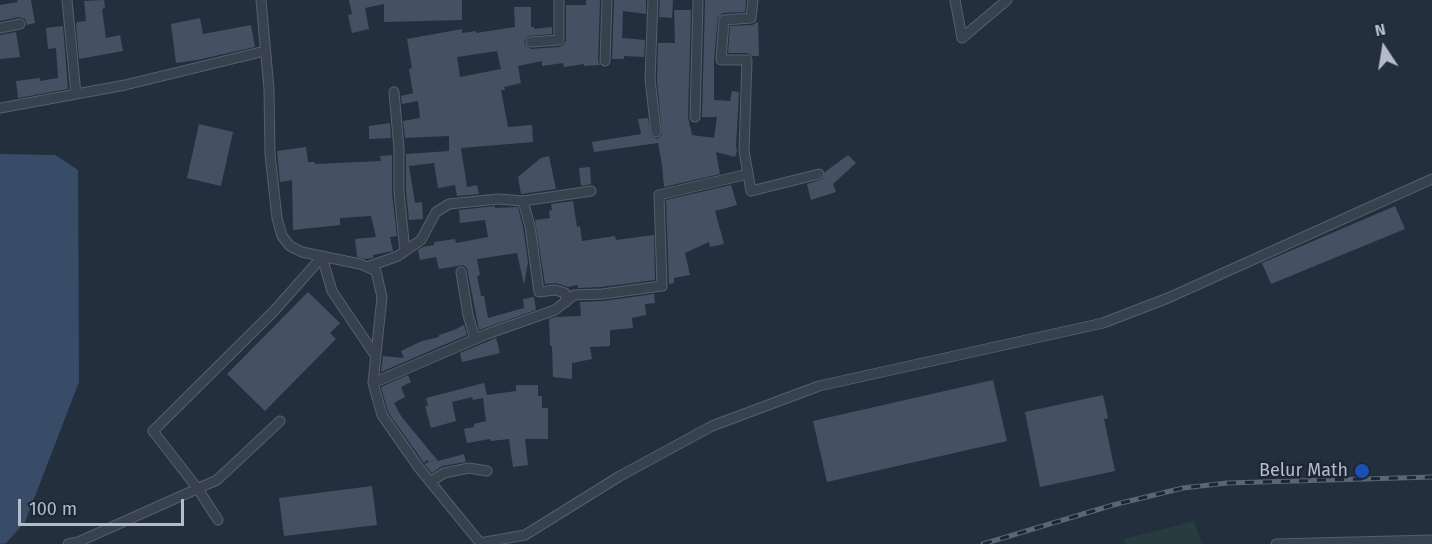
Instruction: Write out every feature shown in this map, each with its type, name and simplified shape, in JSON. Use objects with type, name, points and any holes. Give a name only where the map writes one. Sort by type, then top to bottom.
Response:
[{"type":"street","points":[[67,0],[76,94]]},
{"type":"street","points":[[261,0],[269,89],[270,154],[282,236],[290,246],[376,271],[382,297],[373,384],[382,415],[430,482],[480,544],[525,535],[620,476],[712,426],[819,386],[1103,323],[1177,294],[1432,179]]},
{"type":"street","points":[[531,42],[559,40],[559,0]]},
{"type":"street","points":[[605,61],[607,0]]},
{"type":"street","points":[[653,0],[650,79],[656,132]]},
{"type":"street","points":[[694,117],[698,0]]},
{"type":"street","points":[[753,0],[751,18],[724,20],[721,60],[747,60],[744,151],[751,191],[819,174]]},
{"type":"street","points":[[955,0],[962,38],[1007,0]]},
{"type":"street","points":[[0,28],[20,24]]},
{"type":"street","points":[[0,108],[76,94],[265,51]]},
{"type":"street","points":[[394,92],[399,149],[399,192],[405,251]]},
{"type":"street","points":[[373,384],[475,339],[555,310],[574,295],[602,294],[662,286],[658,195],[748,174]]},
{"type":"street","points":[[367,267],[398,256],[421,240],[436,212],[449,204],[498,199],[523,201],[591,191]]},
{"type":"street","points":[[523,201],[530,226],[540,292],[555,290],[565,293],[566,302]]},
{"type":"street","points":[[322,257],[332,291],[375,355]]},
{"type":"street","points":[[218,520],[198,489],[153,431],[274,311],[322,257]]},
{"type":"street","points":[[460,272],[475,339]]},
{"type":"street","points":[[68,544],[78,542],[217,480],[280,421]]},
{"type":"street","points":[[430,482],[444,473],[469,468],[487,471]]},
{"type":"street","points":[[1275,544],[1432,540]]},
{"type":"green space","points":[[1194,521],[1202,544],[1125,544],[1124,539]]},
{"type":"water","points":[[0,154],[55,155],[78,170],[79,382],[25,522],[6,543],[0,544]]},
{"type":"building","points":[[17,0],[31,0],[35,23],[27,25],[25,19],[19,17],[0,21],[0,5],[18,2]]},
{"type":"building","points":[[104,0],[105,8],[102,9],[106,38],[120,35],[123,51],[79,59],[76,25],[77,22],[86,21],[84,1]]},
{"type":"building","points":[[349,0],[462,0],[462,20],[384,22],[384,4],[365,8],[369,29],[352,33],[348,15],[352,14]]},
{"type":"building","points":[[586,0],[600,0],[598,61],[600,65],[584,66],[584,64],[564,67],[563,63],[542,66],[542,61],[518,66],[521,83],[504,87],[505,90],[501,90],[508,127],[532,125],[533,142],[461,148],[467,187],[477,185],[479,194],[457,196],[455,185],[438,188],[434,163],[409,166],[415,203],[422,202],[423,219],[409,220],[406,154],[449,151],[449,136],[405,138],[403,121],[420,118],[418,101],[402,104],[401,96],[413,93],[407,39],[462,29],[462,33],[476,31],[476,33],[515,27],[514,7],[531,7],[531,27],[534,29],[552,27],[552,34],[528,36],[524,42],[526,46],[531,49],[559,47],[566,41],[566,5],[586,5]],"holes":[[[497,51],[501,69],[460,77],[457,57]]]},
{"type":"building","points":[[614,0],[646,0],[646,14],[623,11],[622,38],[645,40],[644,57],[624,56],[624,59],[612,59]]},
{"type":"building","points":[[660,0],[673,0],[672,18],[659,17]]},
{"type":"building","points":[[705,0],[746,0],[745,12],[723,13],[718,17],[714,59],[714,100],[730,101],[732,91],[739,92],[737,151],[735,157],[716,152],[720,174],[664,187],[658,143],[594,152],[592,142],[641,134],[638,119],[648,118],[651,136],[657,139],[662,135],[657,79],[658,43],[675,43],[674,10],[691,10],[688,117],[692,135],[714,138],[717,117],[702,117]]},
{"type":"building","points":[[200,18],[203,34],[251,25],[255,47],[176,63],[171,24]]},
{"type":"building","points":[[758,22],[759,56],[747,53],[728,53],[730,26],[752,25]]},
{"type":"building","points":[[63,26],[68,89],[18,98],[16,81],[58,78],[56,48],[48,49],[46,28]]},
{"type":"building","points":[[16,32],[20,57],[0,59],[0,35]]},
{"type":"building","points":[[390,123],[391,138],[369,139],[369,126]]},
{"type":"building","points":[[199,124],[233,132],[221,186],[187,178]]},
{"type":"building","points":[[306,147],[308,162],[315,162],[315,164],[381,161],[380,156],[392,155],[392,193],[397,236],[390,237],[393,251],[373,255],[373,258],[357,257],[355,239],[376,237],[371,216],[340,218],[340,225],[293,230],[292,180],[280,182],[277,151]]},
{"type":"building","points":[[848,155],[856,163],[833,184],[836,192],[811,200],[807,184],[823,179],[825,172]]},
{"type":"building","points":[[549,156],[556,189],[521,194],[518,177],[541,158]]},
{"type":"building","points":[[590,167],[591,184],[581,186],[579,168]]},
{"type":"building","points":[[731,185],[737,205],[715,211],[724,244],[710,247],[709,242],[685,253],[690,275],[674,278],[674,283],[669,284],[666,200]]},
{"type":"building","points":[[573,201],[577,227],[580,226],[582,241],[615,236],[616,240],[654,235],[655,280],[578,288],[578,285],[568,287],[556,283],[545,284],[535,220],[550,218],[551,204]]},
{"type":"building","points":[[495,206],[495,208],[518,207],[528,262],[524,285],[517,253],[477,259],[480,275],[477,276],[488,318],[524,308],[523,299],[534,297],[536,310],[479,330],[467,268],[463,265],[439,269],[436,257],[420,260],[418,250],[434,245],[434,242],[455,239],[456,243],[488,237],[485,220],[460,223],[459,210]]},
{"type":"building","points":[[1395,206],[1405,229],[1271,284],[1262,263]]},
{"type":"building","points":[[308,292],[340,323],[330,333],[336,339],[265,411],[227,374]]},
{"type":"building","points":[[654,294],[655,303],[645,304],[646,315],[632,318],[633,328],[610,330],[610,346],[590,347],[592,359],[572,363],[572,379],[553,377],[549,319],[581,316],[580,302]]},
{"type":"building","points":[[464,325],[467,335],[381,372],[383,356],[404,358],[401,351]]},
{"type":"building","points":[[496,338],[500,353],[462,362],[460,353]]},
{"type":"building","points":[[408,375],[411,382],[401,387],[405,397],[394,403],[401,416],[438,461],[464,454],[466,462],[442,466],[432,473],[424,464],[429,462],[427,460],[424,463],[388,412],[381,387]]},
{"type":"building","points":[[993,380],[1007,441],[827,482],[813,421]]},
{"type":"building","points":[[484,383],[487,395],[516,391],[516,385],[538,385],[538,396],[542,396],[542,408],[548,408],[548,439],[525,439],[528,465],[513,467],[509,439],[491,441],[490,439],[467,443],[464,429],[486,421],[483,398],[473,400],[472,397],[452,402],[456,421],[431,428],[425,406],[428,406],[426,398]]},
{"type":"building","points":[[1103,395],[1108,418],[1104,419],[1115,471],[1040,487],[1025,412]]},
{"type":"building","points":[[372,486],[377,525],[284,536],[279,498]]},
{"type":"railway","points":[[983,544],[1113,505],[1183,488],[1227,483],[1432,477]]},
{"type":"place","name":"Belur Math","points":[[1362,471]]}]
